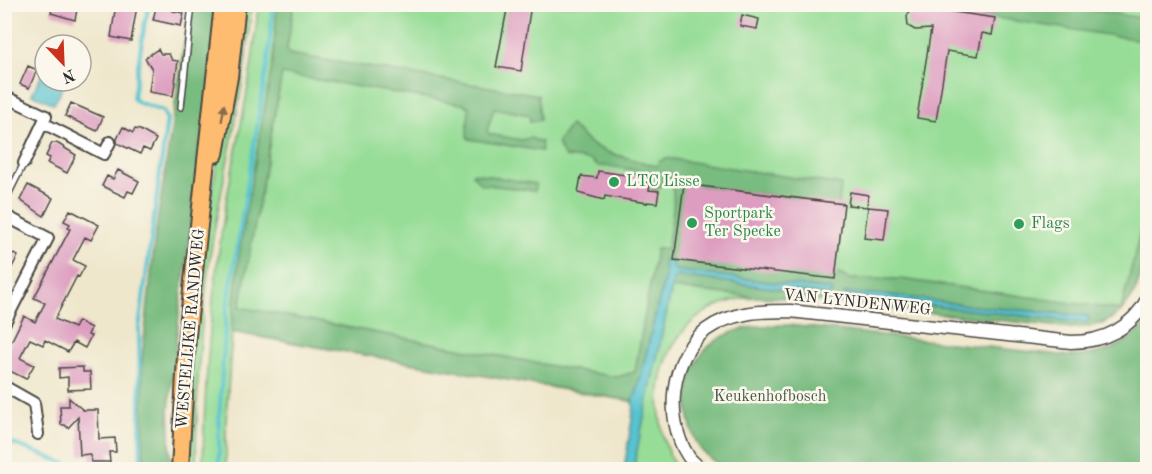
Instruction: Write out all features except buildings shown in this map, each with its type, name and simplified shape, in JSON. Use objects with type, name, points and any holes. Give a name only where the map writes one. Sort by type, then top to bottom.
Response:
[{"type":"main road","name":"WESTELIJKE RANDWEG","points":[[180,470],[187,336],[223,4]]},
{"type":"main road","name":"WESTELIJKE RANDWEG","points":[[204,190],[222,120],[237,4]]},
{"type":"street","points":[[4,96],[46,116],[24,163]]},
{"type":"street","points":[[43,123],[104,153],[110,142]]},
{"type":"street","points":[[4,216],[48,238],[4,324]]},
{"type":"street","name":"VAN LYNDENWEG","points":[[701,470],[689,457],[682,443],[674,407],[675,387],[683,356],[693,342],[706,330],[725,320],[748,313],[790,311],[1071,342],[1089,342],[1122,328],[1142,308],[1148,298]]},
{"type":"street","points":[[4,386],[34,403],[38,434]]},
{"type":"lane","points":[[181,107],[192,4]]},
{"type":"lane","points":[[4,203],[24,163]]},
{"type":"green space","points":[[1057,4],[1147,19],[1147,41],[969,14],[971,5]]},
{"type":"green space","points":[[190,5],[221,5],[180,307],[169,409],[171,469],[144,470],[142,359],[155,238]]},
{"type":"green space","points":[[243,5],[251,5],[249,34],[205,295],[198,382],[196,469],[187,470],[188,396],[201,259]]},
{"type":"green space","name":"Sportpark Ter Specke","points":[[258,5],[1147,5],[1147,206],[1121,311],[1116,310],[1114,317],[1102,324],[702,291],[756,297],[732,301],[711,309],[693,321],[679,337],[668,355],[659,399],[661,423],[667,448],[679,470],[633,469],[670,288],[640,403],[232,332],[226,421],[226,469],[203,470],[207,369],[217,269],[226,202],[249,79]]},
{"type":"green space","points":[[277,5],[294,5],[287,49],[289,54],[538,95],[540,120],[530,122],[529,115],[494,108],[487,131],[489,134],[521,140],[530,138],[541,142],[542,151],[469,139],[467,136],[469,107],[462,104],[282,74],[240,307],[574,370],[617,377],[635,372],[656,249],[667,249],[674,199],[671,181],[667,174],[655,191],[650,175],[646,172],[597,166],[591,160],[565,157],[557,143],[570,125],[592,145],[610,153],[656,166],[666,158],[841,185],[839,204],[700,186],[696,210],[850,279],[901,279],[1121,310],[1114,317],[1096,325],[1072,328],[791,298],[756,297],[670,288],[674,278],[678,276],[829,295],[832,293],[830,290],[675,270],[664,260],[665,276],[636,396],[632,401],[231,332],[240,246],[273,61]],"holes":[[[846,293],[889,295],[972,306],[1088,316],[1086,323],[844,295]]]},
{"type":"green space","points":[[473,173],[536,184],[535,191],[481,184]]},
{"type":"green space","points":[[1147,206],[1145,249],[1136,288],[1121,310]]},
{"type":"green space","name":"Keukenhofbosch","points":[[1147,323],[1147,469],[727,469],[712,460],[699,447],[690,421],[688,391],[696,363],[714,342],[731,333],[750,328],[789,325],[1081,356],[1102,352],[1122,344]]},
{"type":"water","points":[[33,92],[60,93],[54,104],[32,94]]},
{"type":"water","points":[[664,260],[671,260],[675,270],[831,290],[832,293],[829,295],[678,276],[674,278],[633,469],[624,469],[634,406],[633,397],[636,395],[665,276]]},
{"type":"water","points":[[845,293],[889,295],[972,306],[1088,316],[1089,320],[1087,323],[846,296]]},
{"type":"waterway","points":[[141,470],[139,329],[167,120],[163,111],[137,102],[133,98],[145,21],[150,4]]},
{"type":"waterway","points":[[219,470],[219,419],[226,315],[268,60],[273,4]]},
{"type":"waterway","points":[[4,440],[82,470]]},
{"type":"place","name":"LTC Lisse","points":[[614,182]]},
{"type":"place","name":"Sportpark Ter Specke","points":[[692,223]]},
{"type":"place","name":"Flags","points":[[1019,224]]}]
